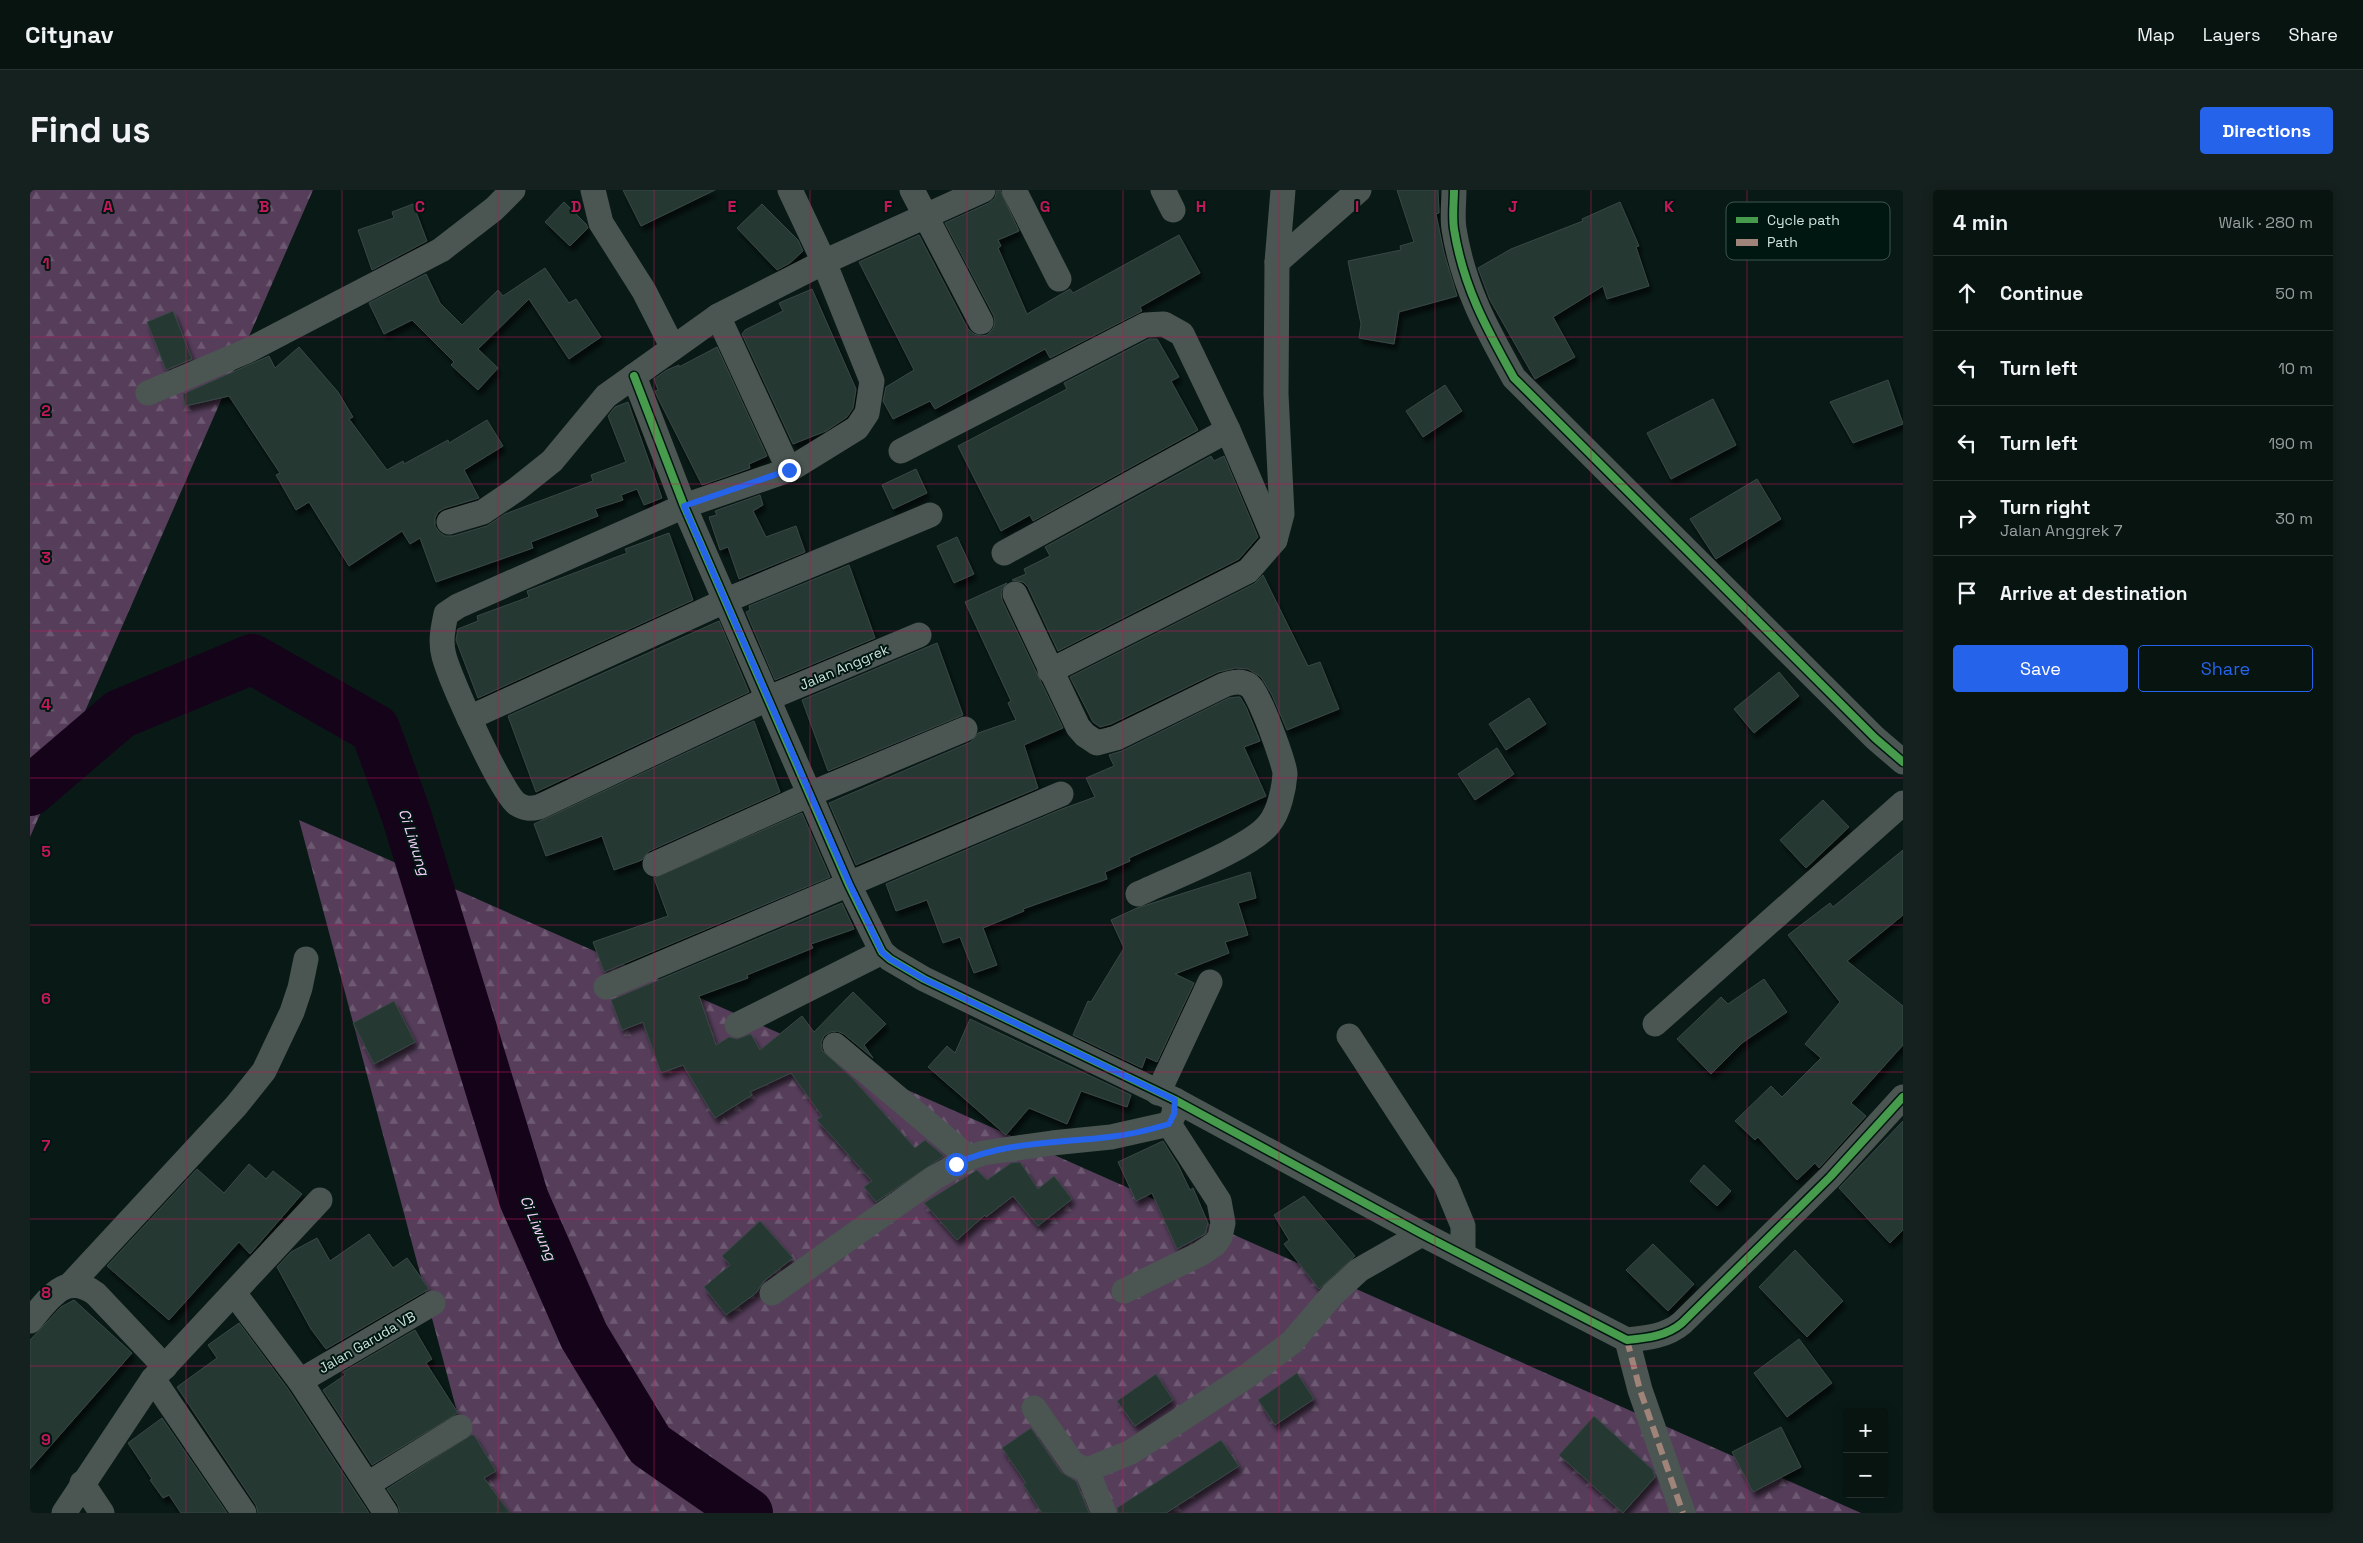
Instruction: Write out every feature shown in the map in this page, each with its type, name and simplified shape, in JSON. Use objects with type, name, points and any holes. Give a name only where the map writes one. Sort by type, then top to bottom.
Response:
[{"type":"street","points":[[148,393],[247,351],[441,250],[494,209],[513,190]]},
{"type":"street","points":[[592,190],[601,223],[644,291],[673,348]]},
{"type":"street","points":[[790,190],[824,262],[872,381],[867,413],[858,428],[789,470],[684,506],[458,606],[446,614],[442,633],[444,656],[469,718],[727,600],[930,515]]},
{"type":"street","points":[[912,190],[981,322]]},
{"type":"street","points":[[449,522],[483,512],[517,489],[552,461],[606,396],[718,316],[824,262],[924,215],[983,190]]},
{"type":"street","points":[[1014,190],[1060,279]]},
{"type":"street","points":[[1050,671],[1248,571],[1275,540],[1282,514],[1276,394],[1277,262],[1282,190]]},
{"type":"street","points":[[1277,262],[1359,190]]},
{"type":"street","points":[[1454,190],[1453,227],[1468,290],[1484,324],[1514,378],[1868,731],[1903,762]]},
{"type":"street","points":[[718,316],[789,470]]},
{"type":"street","points":[[901,451],[1144,325],[1164,324],[1182,334],[1228,430],[1275,540]]},
{"type":"street","points":[[634,376],[684,506],[727,600],[850,885],[882,952],[890,959],[924,979],[1167,1097],[1422,1234],[1627,1340],[1650,1338],[1673,1330],[1682,1323],[1830,1177],[1903,1097]]},
{"type":"street","points":[[1004,553],[1228,430]]},
{"type":"street","points":[[1014,594],[1078,727],[1085,735],[1097,743],[1116,738],[1224,685],[1237,681],[1251,686],[1263,708],[1285,772],[1281,797],[1270,824],[1252,840],[1138,894]]},
{"type":"street","name":"Jalan Anggrek","points":[[469,718],[506,792],[516,804],[528,809],[539,807],[769,698],[919,635]]},
{"type":"street","points":[[655,864],[810,794],[965,729]]},
{"type":"street","points":[[606,987],[1061,794]]},
{"type":"street","points":[[1655,1024],[1903,802]]},
{"type":"street","points":[[737,1025],[882,952]]},
{"type":"street","points":[[30,1321],[56,1291],[71,1284],[236,1106],[264,1071],[292,1012],[300,988],[306,958]]},
{"type":"street","points":[[1169,1124],[1174,1114],[1167,1097],[1210,982]]},
{"type":"street","points":[[1349,1036],[1446,1185],[1463,1226],[1464,1255]]},
{"type":"street","points":[[834,1045],[969,1158]]},
{"type":"street","points":[[772,1293],[926,1183],[969,1158],[983,1153],[1052,1142],[1110,1137],[1169,1124]]},
{"type":"street","points":[[1124,1291],[1200,1254],[1215,1244],[1220,1237],[1223,1223],[1219,1202],[1169,1124]]},
{"type":"street","points":[[64,1513],[82,1483],[159,1373],[320,1200]]},
{"type":"street","points":[[1087,1470],[1131,1452],[1250,1374],[1292,1342],[1333,1294],[1359,1270],[1422,1234]]},
{"type":"street","points":[[71,1284],[84,1286],[96,1294],[159,1373],[244,1513]]},
{"type":"street","points":[[234,1293],[300,1381],[386,1513]]},
{"type":"street","name":"Jalan Garuda VB","points":[[300,1381],[433,1303]]},
{"type":"street","points":[[1627,1340],[1640,1390],[1683,1513]]},
{"type":"street","points":[[1034,1408],[1073,1464],[1087,1470],[1104,1513]]},
{"type":"street","points":[[368,1484],[460,1427]]},
{"type":"street","points":[[82,1483],[102,1513]]},
{"type":"green space","points":[[30,190],[313,190],[30,837]]},
{"type":"green space","points":[[299,820],[1861,1513],[484,1513]]},
{"type":"building","points":[[623,190],[715,190],[641,226]]},
{"type":"building","points":[[997,190],[1000,190],[1019,231],[998,240],[1001,246],[998,248],[1027,314],[1070,289],[1073,293],[1179,235],[1200,273],[1140,307],[1142,311],[1050,358],[1045,349],[935,409],[930,401],[893,419],[883,401],[886,387],[914,370],[859,262],[919,235],[968,329],[974,334],[987,335],[993,329],[994,316],[945,223],[989,203],[995,198]]},
{"type":"building","points":[[1397,190],[1438,190],[1439,213],[1436,214],[1444,253],[1457,296],[1399,312],[1394,344],[1359,338],[1361,324],[1348,261],[1401,250],[1400,246],[1414,242]]},
{"type":"building","points":[[564,202],[588,228],[570,246],[545,222]]},
{"type":"building","points":[[1620,202],[1639,246],[1636,247],[1649,286],[1607,299],[1603,286],[1553,317],[1575,357],[1535,379],[1490,300],[1478,268],[1511,249],[1583,221],[1582,219]]},
{"type":"building","points":[[413,204],[427,241],[372,270],[358,230],[394,218],[392,212]]},
{"type":"building","points":[[762,204],[798,240],[803,251],[790,263],[777,270],[737,228]]},
{"type":"building","points":[[545,268],[569,303],[576,299],[601,337],[569,359],[529,299],[478,349],[498,368],[478,390],[451,365],[454,362],[412,320],[384,334],[369,303],[426,274],[440,303],[462,325],[498,290],[503,296]]},
{"type":"building","points":[[812,289],[856,389],[853,408],[847,417],[826,431],[793,444],[742,334],[745,330],[783,311],[779,303]]},
{"type":"building","points":[[173,311],[192,359],[166,370],[147,322]]},
{"type":"building","points":[[1149,339],[1157,339],[1179,377],[1171,381],[1198,430],[1033,521],[1030,515],[1001,531],[958,446],[1067,389],[1064,383]]},
{"type":"building","points":[[299,347],[338,392],[353,417],[349,419],[387,470],[403,461],[404,464],[448,440],[449,443],[487,420],[503,446],[464,470],[479,498],[445,508],[438,512],[435,518],[435,526],[445,536],[453,536],[487,526],[505,514],[593,481],[591,475],[626,462],[608,416],[615,407],[628,402],[662,498],[644,505],[637,489],[621,495],[623,500],[595,509],[598,516],[531,542],[533,548],[436,582],[420,538],[410,544],[402,531],[349,566],[309,502],[296,510],[276,475],[280,473],[229,396],[185,406],[183,394],[269,356],[275,368]]},
{"type":"building","points":[[717,347],[767,456],[749,464],[750,468],[702,485],[657,396],[655,391],[658,390],[654,379],[667,370],[679,365],[679,367]]},
{"type":"building","points":[[1888,380],[1903,424],[1853,443],[1830,402]]},
{"type":"building","points":[[1445,385],[1462,411],[1423,437],[1406,411]]},
{"type":"building","points":[[1713,399],[1736,445],[1671,479],[1647,433]]},
{"type":"building","points":[[1211,456],[1214,461],[1224,456],[1258,537],[1239,559],[1058,651],[1028,587],[1023,582],[1012,580],[1026,574],[1024,569],[1050,556],[1045,547]]},
{"type":"building","points":[[916,469],[927,493],[893,509],[882,485]]},
{"type":"building","points":[[1757,479],[1781,519],[1716,559],[1690,519]]},
{"type":"building","points":[[760,495],[763,505],[753,511],[766,537],[796,526],[805,552],[739,579],[728,547],[720,550],[709,517],[717,515],[715,511]]},
{"type":"building","points":[[669,533],[693,600],[478,698],[456,640],[458,629],[478,621],[477,616],[529,597],[527,591],[627,553],[625,549]]},
{"type":"building","points":[[957,537],[974,574],[954,583],[937,546]]},
{"type":"building","points":[[849,565],[875,638],[775,680],[746,612],[750,610],[749,606]]},
{"type":"building","points":[[1263,575],[1308,666],[1320,662],[1339,709],[1287,730],[1272,695],[1261,677],[1248,669],[1236,668],[1218,672],[1111,724],[1100,727],[1093,722],[1070,677],[1254,584]]},
{"type":"building","points":[[1007,583],[1001,592],[1002,600],[1063,728],[1024,745],[1038,788],[856,865],[829,803],[971,742],[978,733],[1016,720],[1008,703],[1011,701],[965,602]]},
{"type":"building","points":[[719,621],[749,692],[536,792],[508,716]]},
{"type":"building","points":[[937,643],[963,715],[828,771],[802,700]]},
{"type":"building","points":[[1779,672],[1799,696],[1754,733],[1734,709]]},
{"type":"building","points":[[1240,697],[1260,741],[1244,747],[1266,796],[1129,858],[1130,861],[1105,872],[1107,879],[1023,909],[1024,911],[983,928],[997,965],[974,973],[960,937],[943,943],[927,900],[896,911],[886,884],[1062,809],[1095,797],[1086,778],[1114,766],[1109,755],[1122,751],[1229,698]]},
{"type":"building","points":[[1529,698],[1546,724],[1506,750],[1489,724]]},
{"type":"building","points":[[754,721],[780,792],[649,851],[642,860],[614,870],[602,836],[546,856],[534,824]]},
{"type":"building","points":[[1497,748],[1514,774],[1475,800],[1458,774]]},
{"type":"building","points":[[1823,800],[1849,827],[1806,868],[1780,840]]},
{"type":"building","points":[[802,813],[830,877],[604,972],[593,942],[668,916],[654,878]]},
{"type":"building","points":[[1903,850],[1903,915],[1847,961],[1903,1006],[1903,1045],[1851,1103],[1866,1116],[1819,1168],[1815,1163],[1797,1180],[1758,1137],[1755,1140],[1735,1121],[1771,1086],[1782,1097],[1821,1058],[1805,1044],[1840,1002],[1788,935],[1830,903],[1833,907]]},
{"type":"building","points":[[1250,872],[1256,898],[1238,903],[1248,935],[1225,942],[1229,953],[1175,974],[1194,983],[1157,1062],[1146,1057],[1142,1068],[1073,1035],[1088,1001],[1091,1002],[1124,948],[1111,920],[1137,908]]},
{"type":"building","points":[[842,903],[854,929],[811,944],[813,948],[747,975],[748,978],[699,996],[716,1045],[729,1037],[737,1039],[751,1034],[760,1050],[802,1016],[814,1032],[853,992],[886,1024],[864,1045],[873,1058],[844,1034],[837,1031],[830,1032],[824,1036],[821,1043],[822,1050],[853,1079],[915,1148],[925,1140],[944,1156],[876,1202],[864,1187],[872,1181],[817,1120],[822,1116],[791,1073],[750,1092],[752,1095],[715,1118],[683,1065],[661,1073],[643,1022],[622,1030],[611,1000]]},
{"type":"building","points":[[1764,979],[1787,1012],[1742,1043],[1711,1074],[1677,1039],[1721,997],[1728,1004]]},
{"type":"building","points":[[394,1001],[415,1042],[374,1064],[353,1023]]},
{"type":"building","points":[[970,1019],[1131,1095],[1127,1107],[1081,1091],[1067,1124],[1029,1108],[1006,1135],[928,1067],[947,1046],[955,1053]]},
{"type":"building","points":[[1903,1121],[1903,1230],[1890,1243],[1839,1188]]},
{"type":"building","points":[[1163,1141],[1178,1165],[1190,1190],[1193,1188],[1208,1223],[1205,1234],[1177,1249],[1152,1193],[1136,1201],[1118,1162]]},
{"type":"building","points":[[1020,1162],[1038,1189],[1054,1176],[1072,1199],[1038,1226],[1013,1196],[986,1217],[985,1215],[957,1240],[924,1203],[977,1170],[987,1180],[1011,1163]]},
{"type":"building","points":[[249,1164],[266,1179],[273,1171],[302,1194],[250,1254],[239,1242],[169,1320],[107,1266],[197,1169],[224,1193]]},
{"type":"building","points":[[1704,1165],[1731,1191],[1717,1206],[1690,1181]]},
{"type":"building","points":[[1304,1196],[1355,1256],[1319,1289],[1284,1244],[1289,1240],[1274,1215]]},
{"type":"building","points":[[760,1221],[793,1258],[764,1281],[756,1293],[726,1315],[704,1287],[730,1265],[722,1256]]},
{"type":"building","points":[[369,1234],[393,1268],[407,1258],[429,1289],[326,1349],[311,1329],[277,1267],[291,1252],[317,1238],[330,1261]]},
{"type":"building","points":[[1653,1244],[1694,1284],[1668,1311],[1626,1270]]},
{"type":"building","points":[[1795,1250],[1843,1301],[1807,1337],[1759,1287]]},
{"type":"building","points":[[74,1300],[132,1353],[30,1469],[30,1340],[61,1307]]},
{"type":"building","points":[[239,1323],[288,1389],[369,1513],[258,1513],[256,1505],[177,1387],[217,1358],[208,1345]]},
{"type":"building","points":[[415,1330],[432,1359],[426,1363],[458,1413],[372,1465],[323,1390],[345,1375],[343,1372]]},
{"type":"building","points":[[1799,1339],[1832,1383],[1787,1417],[1754,1373]]},
{"type":"building","points":[[1297,1373],[1314,1399],[1275,1425],[1258,1400]]},
{"type":"building","points":[[1156,1374],[1173,1400],[1135,1426],[1117,1401]]},
{"type":"building","points":[[1594,1416],[1653,1470],[1655,1477],[1623,1513],[1559,1455]]},
{"type":"building","points":[[162,1418],[227,1513],[181,1513],[169,1495],[163,1498],[150,1480],[152,1479],[128,1443]]},
{"type":"building","points":[[1781,1427],[1801,1467],[1753,1492],[1732,1452]]},
{"type":"building","points":[[1031,1428],[1061,1472],[1076,1481],[1089,1513],[1042,1513],[1023,1484],[1026,1483],[1002,1448]]},
{"type":"building","points":[[471,1435],[474,1435],[496,1471],[484,1478],[510,1513],[400,1513],[398,1505],[387,1489]]},
{"type":"building","points":[[1221,1440],[1239,1466],[1166,1513],[1118,1513],[1117,1508]]},
{"type":"waterway","name":"Ci Liwung","points":[[30,791],[120,714],[252,659],[375,729],[406,814],[524,1199],[584,1336],[650,1445],[748,1513]]},
{"type":"marked path","points":[[1627,1340],[1640,1390],[1683,1513]]},
{"type":"cycle path","points":[[1454,190],[1453,224],[1463,269],[1485,324],[1514,378],[1875,738],[1903,762]]},
{"type":"cycle path","points":[[634,376],[684,506],[849,885],[882,952],[890,959],[924,979],[1175,1100],[1422,1234],[1627,1340],[1663,1334],[1682,1323],[1830,1177],[1903,1097]]},
{"type":"route","points":[[789,470],[684,506],[727,600],[850,885],[882,952],[890,959],[924,979],[1175,1100],[1174,1114],[1169,1124],[1110,1137],[1052,1142],[983,1153],[956,1164]]}]
